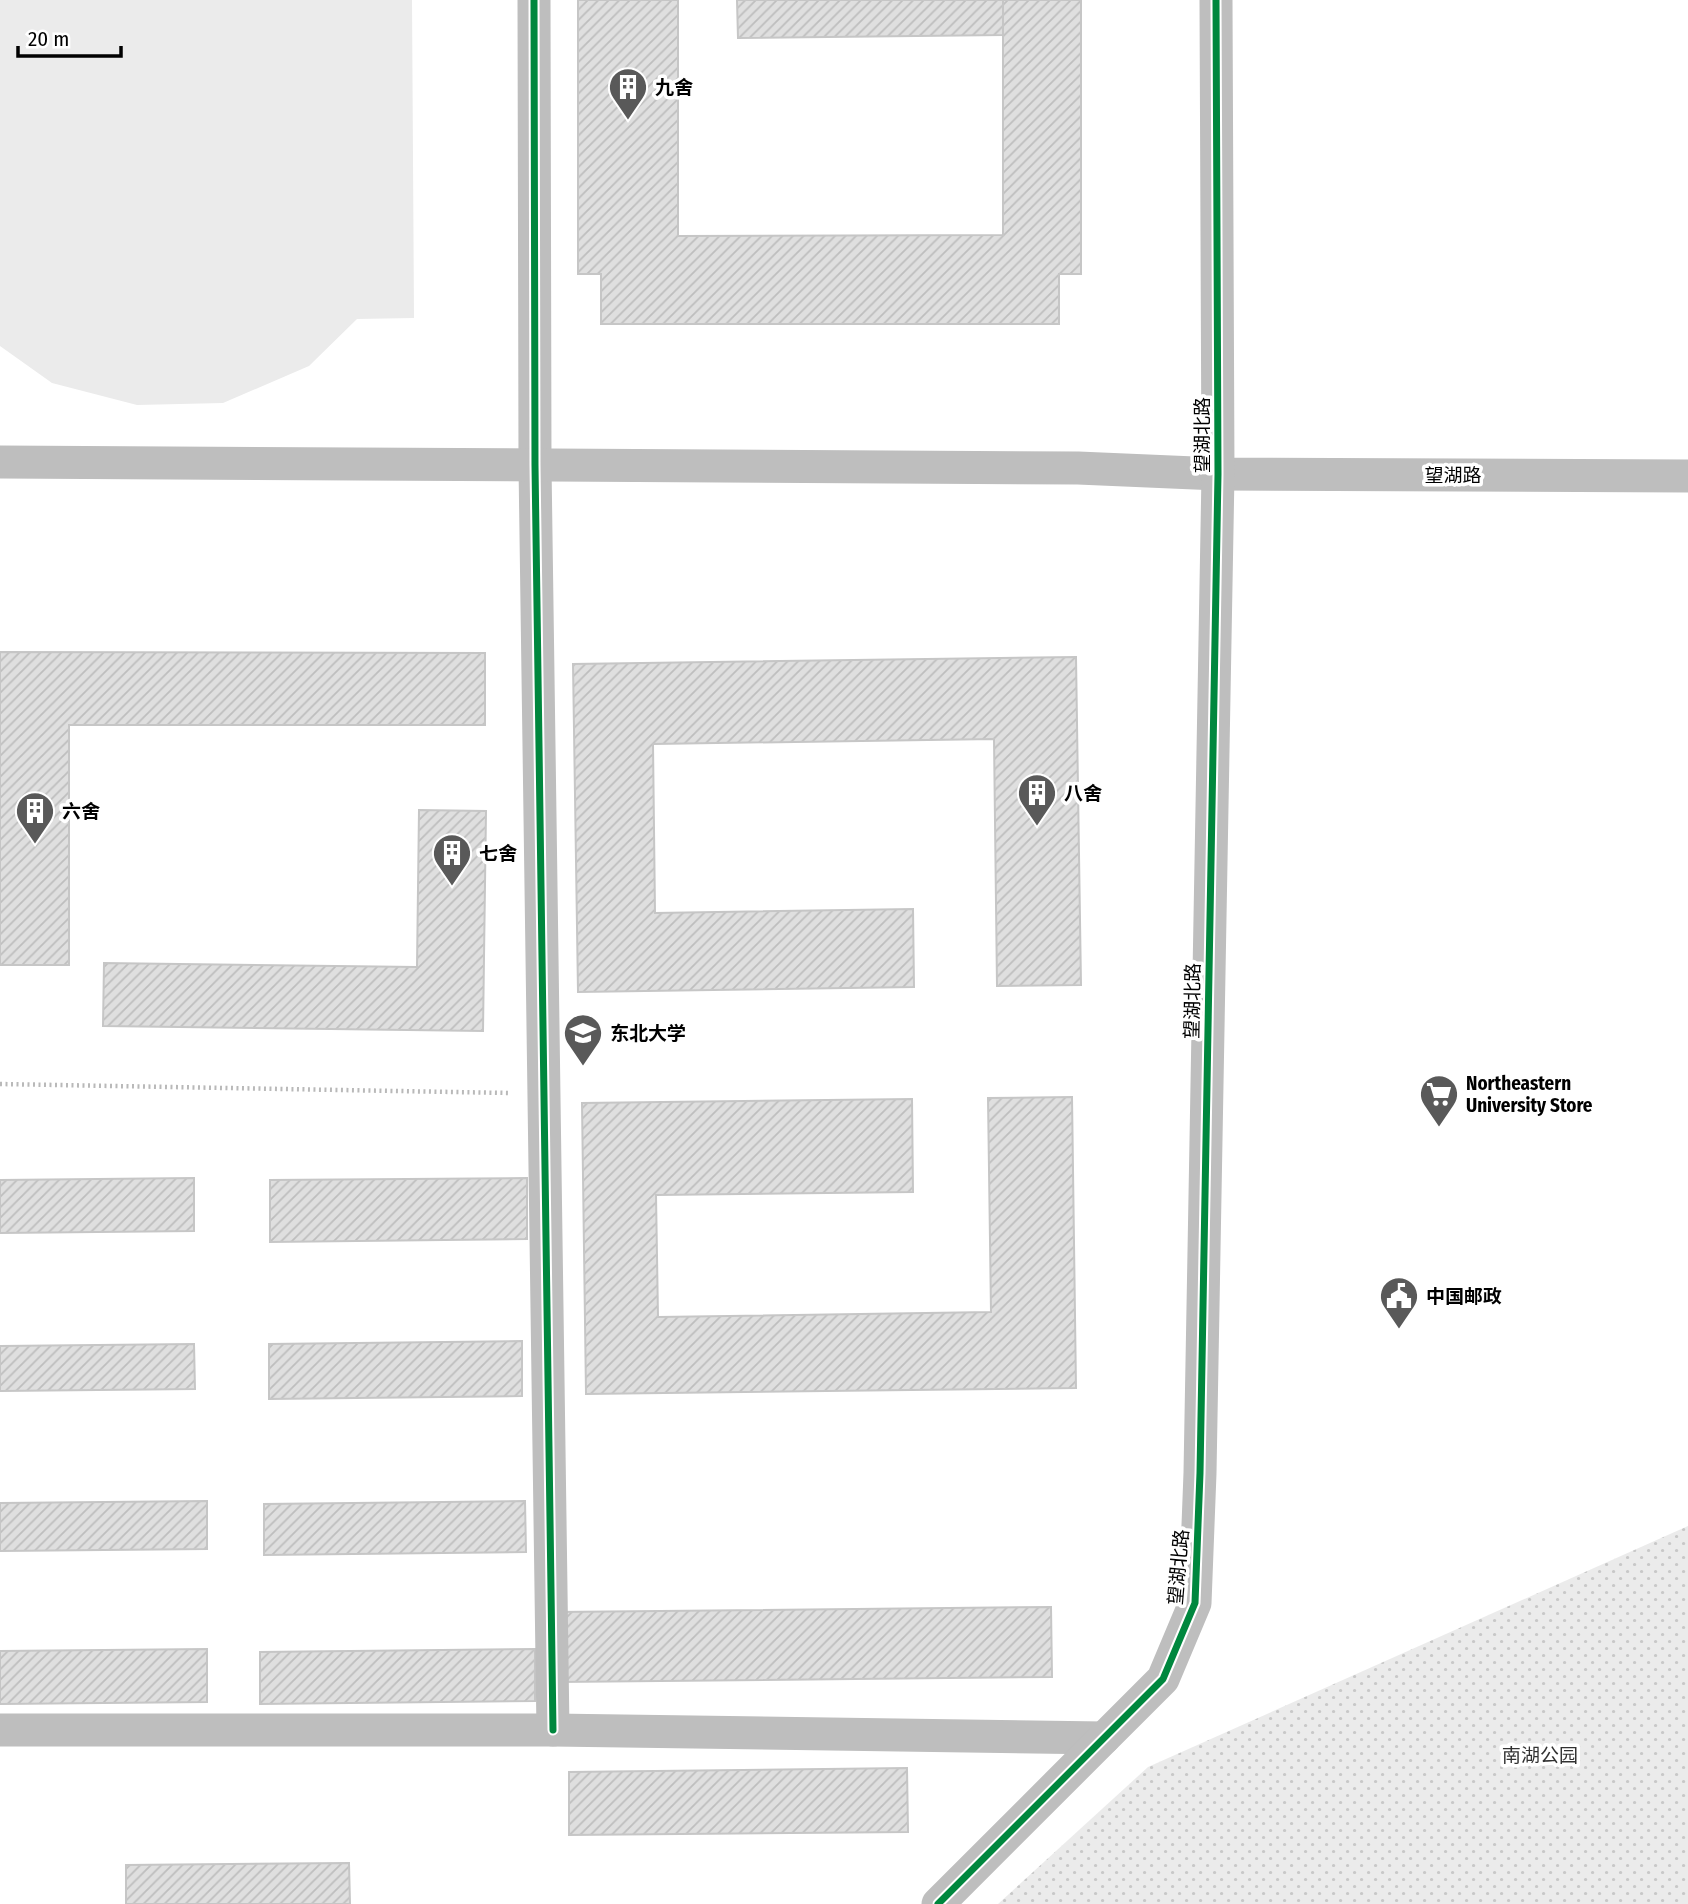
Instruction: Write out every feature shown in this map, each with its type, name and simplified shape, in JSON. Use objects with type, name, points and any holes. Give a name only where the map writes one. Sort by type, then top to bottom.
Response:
[{"type":"street","points":[[534,0],[535,465],[553,1730]]},
{"type":"street","name":"望湖北路","points":[[938,1904],[1163,1679],[1195,1603],[1218,474],[1216,0]]},
{"type":"street","name":"望湖路","points":[[0,462],[1078,468],[1218,474],[1688,476]]},
{"type":"street","points":[[0,1730],[553,1730],[1104,1738]]},
{"type":"path","points":[[0,1084],[544,1094]]},
{"type":"green space","points":[[0,0],[412,0],[414,318],[357,319],[309,366],[223,403],[137,405],[52,383],[0,346]]},
{"type":"green space","name":"南湖公园","points":[[1688,1526],[1688,1904],[998,1904],[1148,1767]]},
{"type":"building","name":"九舍","points":[[578,0],[678,0],[678,236],[1003,235],[1003,0],[1081,0],[1081,274],[1059,274],[1059,324],[601,324],[601,274],[578,274]]},
{"type":"building","points":[[737,0],[1003,0],[1003,35],[738,38]]},
{"type":"building","name":"六舍","points":[[0,652],[485,653],[485,725],[69,725],[69,965],[0,965]]},
{"type":"building","name":"八舍","points":[[1076,657],[1081,985],[997,986],[994,739],[653,744],[655,913],[913,909],[914,987],[578,992],[573,664]]},
{"type":"building","name":"七舍","points":[[419,810],[486,811],[483,1031],[103,1026],[104,963],[417,967]]},
{"type":"building","points":[[1072,1097],[1076,1388],[586,1394],[582,1103],[912,1099],[913,1192],[656,1195],[658,1317],[991,1312],[988,1098]]},
{"type":"building","points":[[194,1178],[194,1231],[0,1233],[0,1180]]},
{"type":"building","points":[[527,1178],[527,1239],[270,1242],[270,1180]]},
{"type":"building","points":[[522,1341],[522,1396],[269,1399],[269,1344]]},
{"type":"building","points":[[194,1344],[195,1389],[0,1391],[0,1346]]},
{"type":"building","points":[[207,1501],[207,1549],[0,1551],[0,1503]]},
{"type":"building","points":[[525,1501],[526,1552],[264,1555],[264,1504]]},
{"type":"building","points":[[1051,1607],[1052,1677],[558,1682],[557,1612]]},
{"type":"building","points":[[207,1649],[207,1702],[0,1704],[0,1651]]},
{"type":"building","points":[[535,1649],[535,1701],[260,1704],[260,1652]]},
{"type":"building","points":[[907,1768],[908,1832],[569,1835],[569,1772]]},
{"type":"building","points":[[349,1863],[350,1904],[126,1904],[126,1865]]},
{"type":"cycle path","points":[[534,0],[535,465],[553,1730]]},
{"type":"cycle path","points":[[938,1904],[1163,1679],[1195,1603],[1200,1473],[1218,474],[1216,0]]},
{"type":"place","name":"九舍","points":[[628,121]]},
{"type":"place","name":"八舍","points":[[1037,827]]},
{"type":"place","name":"六舍","points":[[35,845]]},
{"type":"place","name":"七舍","points":[[452,887]]},
{"type":"place","name":"东北大学","points":[[583,1067]]},
{"type":"place","name":"Northeastern University Store","points":[[1439,1128]]},
{"type":"place","name":"中国邮政","points":[[1399,1330]]}]
